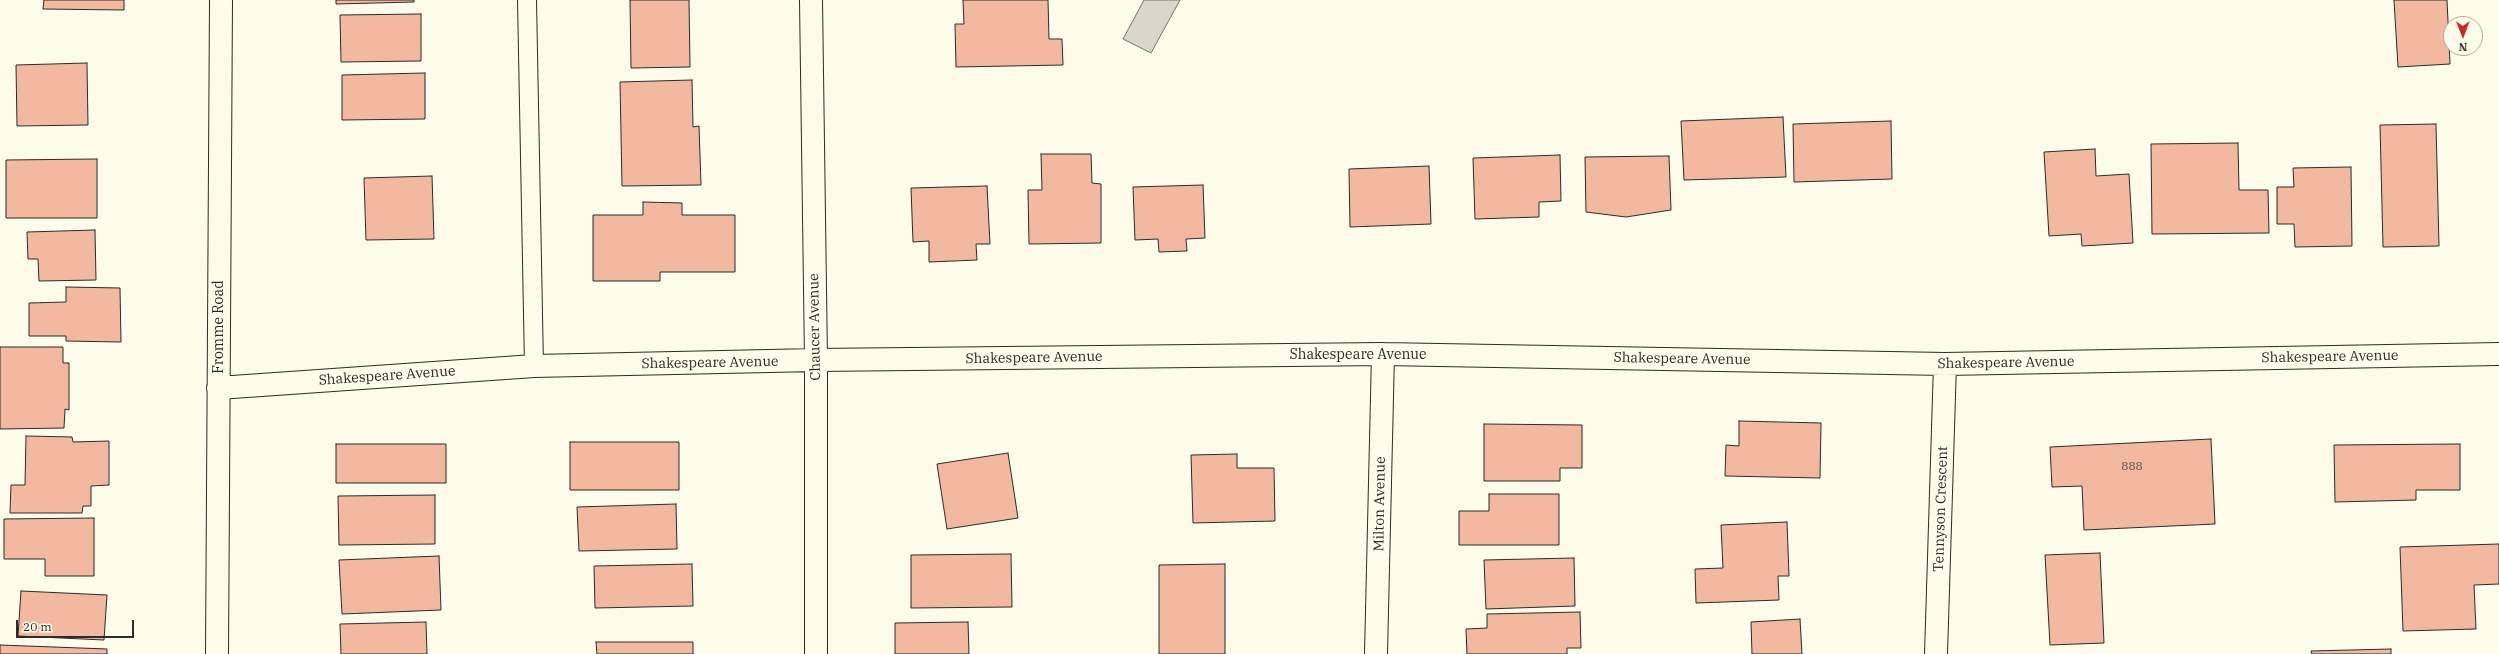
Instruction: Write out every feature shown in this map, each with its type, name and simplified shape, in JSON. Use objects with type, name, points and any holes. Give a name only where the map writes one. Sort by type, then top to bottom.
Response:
[{"type":"street","name":"Fromme Road","points":[[217,654],[221,0]]},
{"type":"street","name":"Chaucer Avenue","points":[[811,0],[816,360],[816,654]]},
{"type":"street","name":"Shakespeare Avenue","points":[[218,388],[534,366],[816,360],[1383,354],[1946,364],[2499,354]]},
{"type":"street","name":"Milton Avenue","points":[[1376,654],[1383,354]]},
{"type":"street","name":"Tennyson Crescent","points":[[1936,654],[1946,364]]},
{"type":"lane","points":[[527,0],[534,366]]},
{"type":"shaded area","points":[[1144,0],[1180,0],[1151,53],[1123,39]]},
{"type":"building","points":[[44,0],[124,0],[124,10],[43,9]]},
{"type":"building","points":[[336,0],[414,0],[414,2],[336,4]]},
{"type":"building","points":[[630,0],[689,0],[690,67],[631,68]]},
{"type":"building","points":[[963,0],[1048,0],[1049,39],[1062,39],[1063,65],[956,67],[955,24],[964,24]]},
{"type":"building","points":[[2394,0],[2447,0],[2448,16],[2443,16],[2443,56],[2450,56],[2450,64],[2398,67]]},
{"type":"building","points":[[421,14],[421,61],[341,62],[340,15]]},
{"type":"building","points":[[87,63],[88,125],[17,126],[16,65]]},
{"type":"building","points":[[425,73],[425,119],[342,120],[342,75]]},
{"type":"building","points":[[692,80],[693,127],[699,126],[701,185],[622,186],[620,82]]},
{"type":"building","points":[[1783,117],[1786,177],[1684,180],[1681,121]]},
{"type":"building","points":[[1891,121],[1892,179],[1794,182],[1793,124]]},
{"type":"building","points":[[2436,124],[2439,246],[2383,247],[2380,125]]},
{"type":"building","points":[[2238,143],[2239,190],[2268,190],[2269,233],[2152,234],[2151,144]]},
{"type":"building","points":[[2095,149],[2096,176],[2129,174],[2133,243],[2082,246],[2081,234],[2049,236],[2044,152]]},
{"type":"building","points":[[1041,154],[1091,154],[1092,183],[1101,184],[1101,243],[1029,244],[1028,190],[1042,190]]},
{"type":"building","points":[[1560,155],[1561,201],[1539,202],[1539,217],[1475,219],[1473,158]]},
{"type":"building","points":[[1669,156],[1671,210],[1626,217],[1586,212],[1585,157]]},
{"type":"building","points":[[97,159],[97,218],[6,218],[6,160]]},
{"type":"building","points":[[1429,166],[1431,224],[1350,227],[1349,169]]},
{"type":"building","points":[[2351,167],[2352,246],[2295,247],[2294,224],[2277,224],[2277,187],[2294,187],[2293,168]]},
{"type":"building","points":[[432,176],[434,239],[366,240],[364,178]]},
{"type":"building","points":[[1203,185],[1205,238],[1186,239],[1187,251],[1159,252],[1158,239],[1135,240],[1133,187]]},
{"type":"building","points":[[987,186],[990,244],[976,244],[977,260],[929,262],[929,241],[913,242],[911,188]]},
{"type":"building","points":[[643,202],[682,203],[682,215],[735,215],[735,272],[660,272],[660,281],[593,281],[593,215],[643,215]]},
{"type":"building","points":[[95,230],[96,280],[39,281],[38,259],[28,259],[27,232]]},
{"type":"building","points":[[66,287],[120,288],[121,342],[66,341],[66,336],[29,336],[29,303],[66,302]]},
{"type":"building","points":[[0,347],[63,347],[63,363],[69,363],[69,410],[65,409],[64,428],[0,429]]},
{"type":"building","points":[[1739,421],[1821,423],[1820,478],[1725,476],[1726,445],[1739,446]]},
{"type":"building","points":[[1484,424],[1582,425],[1582,468],[1560,468],[1560,481],[1484,481]]},
{"type":"building","points":[[26,436],[72,437],[73,442],[109,441],[109,485],[91,486],[91,506],[83,506],[82,513],[10,513],[11,485],[25,485]]},
{"type":"building","points":[[2211,439],[2215,524],[2084,530],[2082,486],[2052,487],[2050,447]]},
{"type":"building","points":[[570,442],[679,442],[679,490],[570,490]]},
{"type":"building","points":[[336,444],[446,444],[446,483],[336,483]]},
{"type":"building","points":[[2460,444],[2460,490],[2416,490],[2416,500],[2335,502],[2334,445]]},
{"type":"building","points":[[1008,453],[1018,518],[947,529],[937,464]]},
{"type":"building","points":[[1237,454],[1237,468],[1274,468],[1275,521],[1193,523],[1191,455]]},
{"type":"building","points":[[1489,494],[1559,494],[1559,545],[1459,545],[1459,511],[1489,511]]},
{"type":"building","points":[[435,495],[435,544],[339,545],[338,496]]},
{"type":"building","points":[[676,504],[677,549],[579,551],[577,507]]},
{"type":"building","points":[[94,518],[94,576],[45,576],[45,559],[4,559],[4,519]]},
{"type":"building","points":[[1787,522],[1789,576],[1778,576],[1779,600],[1696,603],[1695,569],[1723,568],[1721,525]]},
{"type":"building","points":[[2499,544],[2499,584],[2474,585],[2476,629],[2403,631],[2400,547]]},
{"type":"building","points":[[2100,553],[2104,643],[2050,645],[2045,555]]},
{"type":"building","points":[[1011,554],[1012,607],[911,608],[911,555]]},
{"type":"building","points":[[439,556],[441,610],[342,614],[339,560]]},
{"type":"building","points":[[1574,558],[1575,606],[1486,609],[1484,560]]},
{"type":"building","points":[[692,564],[693,606],[595,608],[594,566]]},
{"type":"building","points":[[1225,564],[1225,654],[1159,654],[1159,565]]},
{"type":"building","points":[[21,591],[107,595],[104,640],[18,636]]},
{"type":"building","points":[[1580,612],[1581,648],[1567,648],[1567,654],[1467,654],[1466,629],[1487,628],[1487,614]]},
{"type":"building","points":[[1800,619],[1802,654],[1752,654],[1751,622]]},
{"type":"building","points":[[426,622],[427,654],[341,654],[340,624]]},
{"type":"building","points":[[968,622],[969,654],[895,654],[895,623]]},
{"type":"building","points":[[596,642],[693,642],[693,654],[597,654]]},
{"type":"building","points":[[0,645],[107,649],[107,654],[0,654]]},
{"type":"building","points":[[2391,649],[2391,654],[2312,654],[2311,651]]}]
